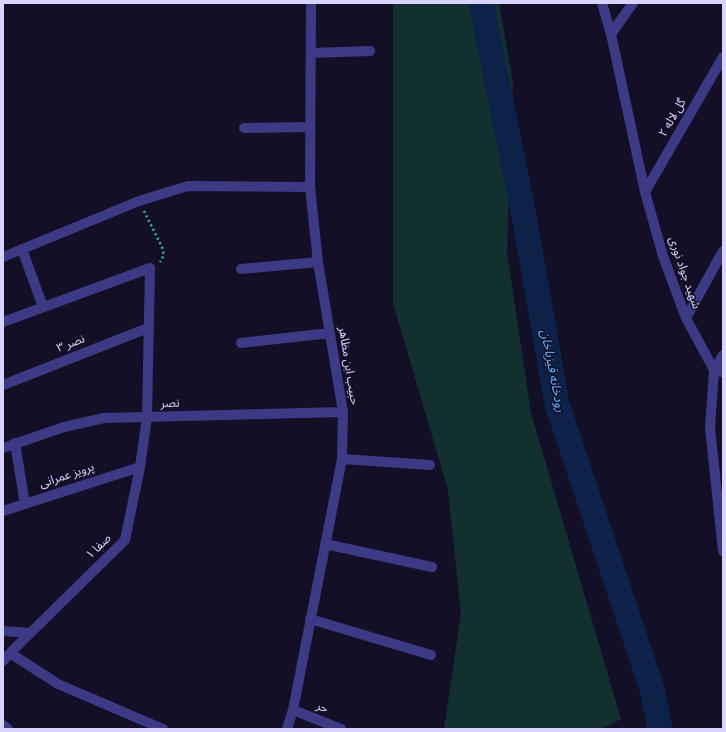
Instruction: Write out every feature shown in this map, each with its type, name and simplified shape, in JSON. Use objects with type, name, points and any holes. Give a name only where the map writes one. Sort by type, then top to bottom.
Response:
[{"type":"street","name":"حبیب ابن مظاهر","points":[[287,729],[293,710],[342,459],[343,412],[318,262],[310,187],[311,3]]},
{"type":"street","name":"شهید جواد نوری","points":[[602,3],[611,34],[644,192],[663,256],[686,318],[718,371]]},
{"type":"street","points":[[611,34],[633,3]]},
{"type":"street","points":[[311,53],[370,51]]},
{"type":"street","name":"گل لاله ۲","points":[[644,192],[723,57]]},
{"type":"street","points":[[244,128],[310,128]]},
{"type":"street","points":[[3,257],[139,201],[188,186],[310,187]]},
{"type":"street","points":[[22,249],[44,307]]},
{"type":"street","points":[[686,318],[723,251]]},
{"type":"street","points":[[241,269],[318,262]]},
{"type":"street","points":[[3,322],[150,268]]},
{"type":"street","name":"صفا ۱","points":[[3,661],[125,540],[140,467],[147,417],[150,268]]},
{"type":"street","name":"نصر ۳","points":[[3,385],[148,328]]},
{"type":"street","points":[[241,343],[330,333]]},
{"type":"street","points":[[723,355],[718,371],[710,428],[719,484],[723,551]]},
{"type":"street","name":"نصر","points":[[3,448],[64,427],[104,418],[343,412]]},
{"type":"street","points":[[15,443],[25,504]]},
{"type":"street","points":[[342,459],[430,465]]},
{"type":"street","name":"پرویز عمرانی","points":[[3,511],[140,467]]},
{"type":"street","points":[[325,544],[432,567]]},
{"type":"street","points":[[310,619],[431,655]]},
{"type":"street","points":[[3,631],[30,633]]},
{"type":"street","points":[[10,653],[58,684],[162,729]]},
{"type":"street","name":"حر","points":[[293,710],[341,729]]},
{"type":"street","points":[[3,725],[8,729]]},
{"type":"path","points":[[139,201],[164,253],[163,259],[150,268]]},
{"type":"green space","points":[[393,3],[499,3],[513,83],[507,252],[531,413],[621,719],[601,729],[444,729],[461,614],[448,490],[393,303]]},
{"type":"waterway","name":"رودخانه قیزباخان","points":[[481,3],[523,210],[557,404],[652,689],[660,729]]}]
